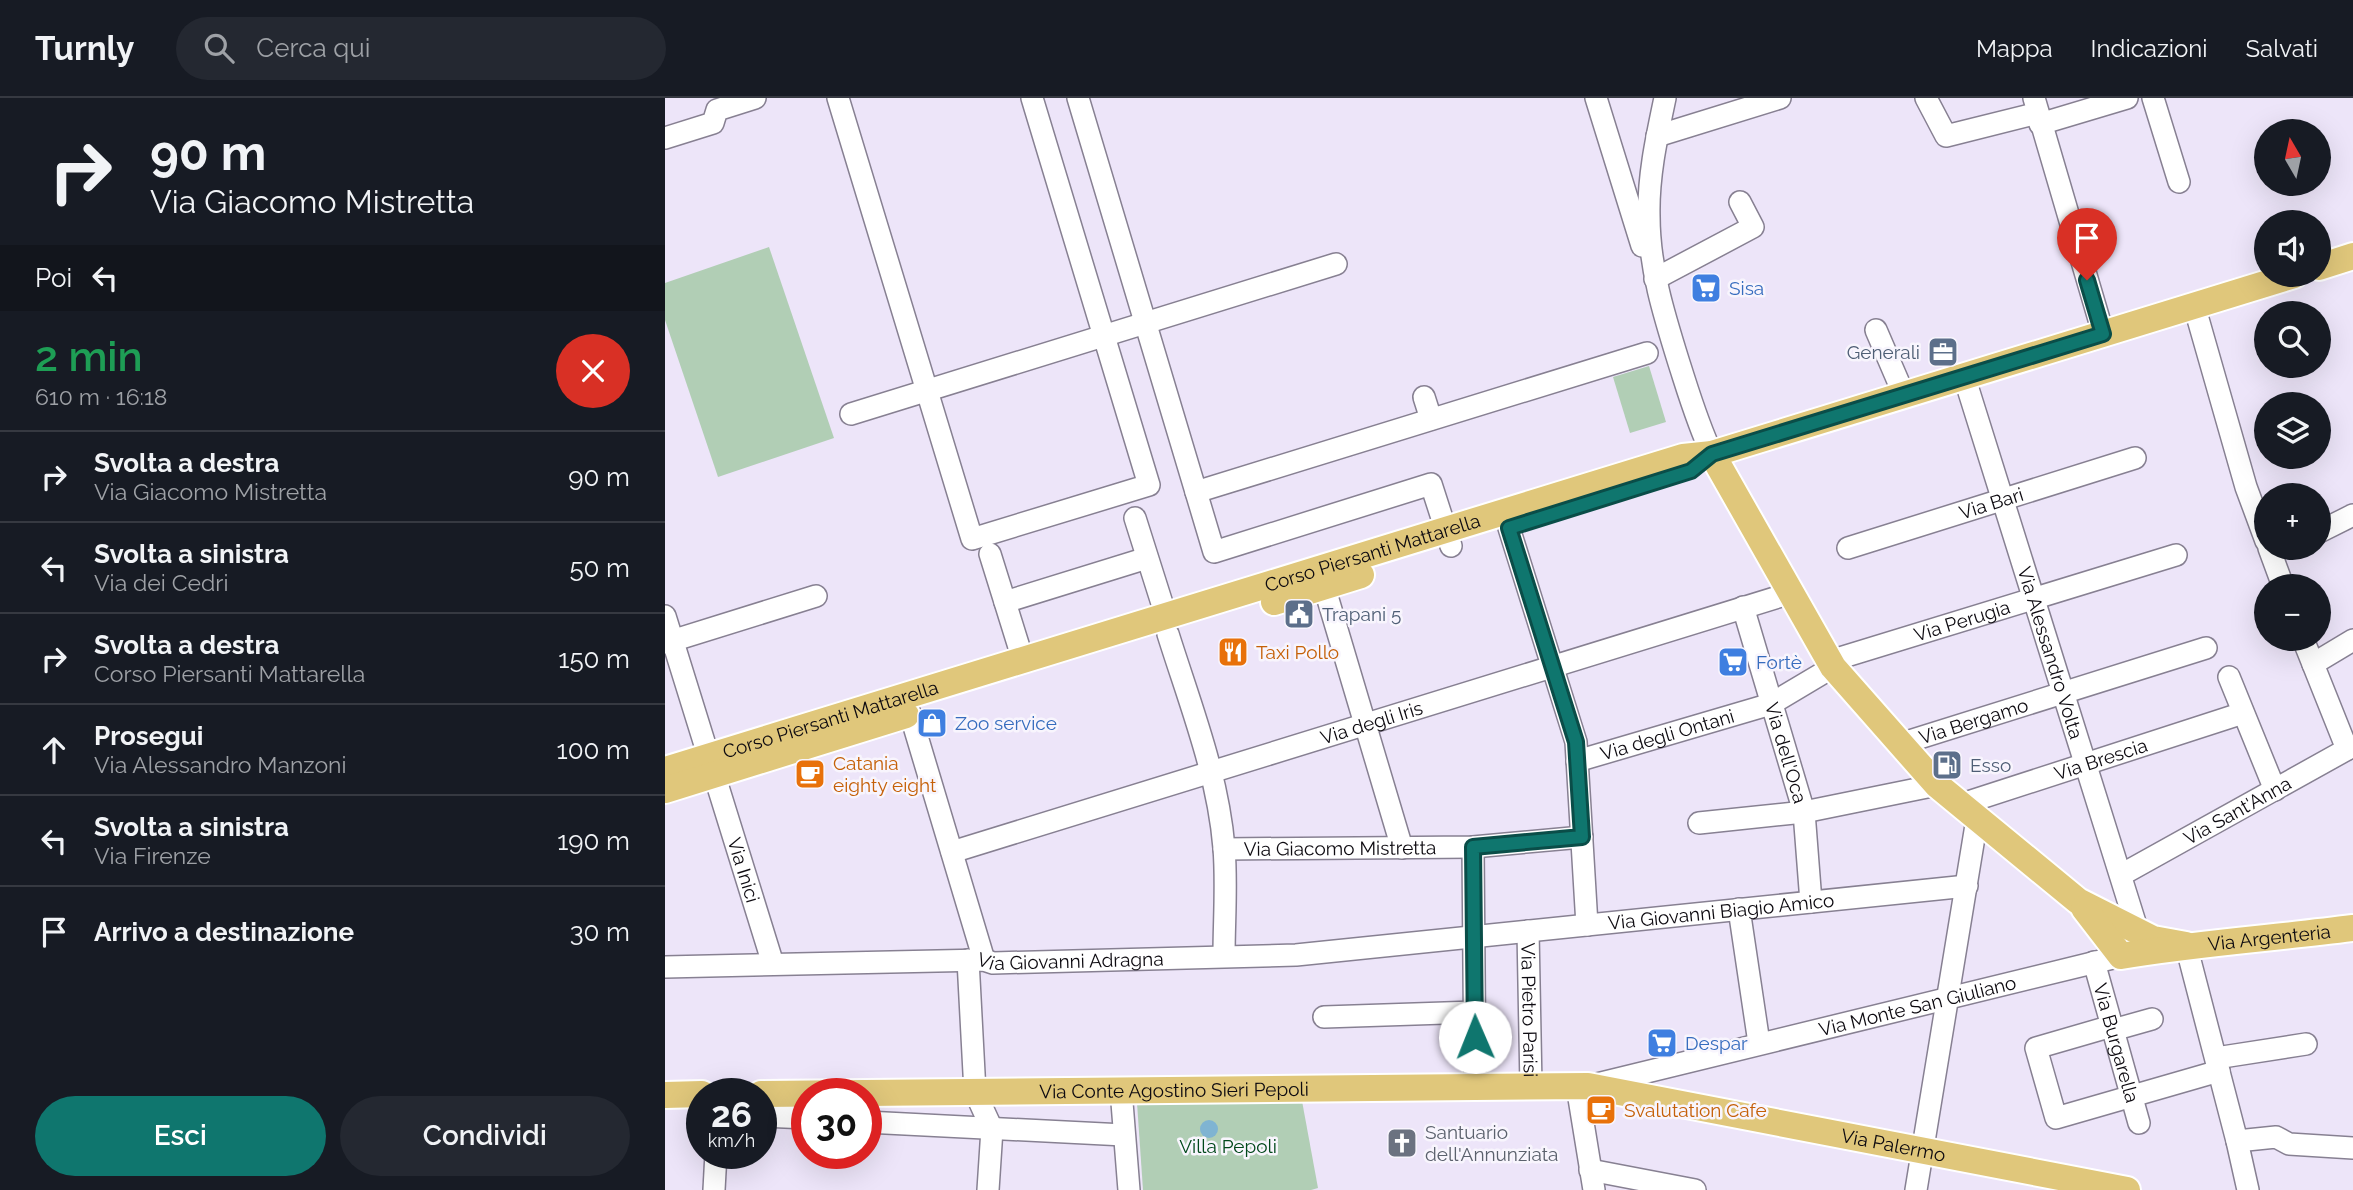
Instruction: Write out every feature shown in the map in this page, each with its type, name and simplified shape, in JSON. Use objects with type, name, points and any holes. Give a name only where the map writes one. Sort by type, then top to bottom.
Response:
[{"type":"main road","points":[[2331,263],[2353,256]]},
{"type":"main road","points":[[2186,945],[2153,939],[2078,901],[1937,785],[1831,664],[1712,454],[2254,287]]},
{"type":"main road","name":"Corso Piersanti Mattarella","points":[[665,790],[711,765],[1023,660],[1324,586],[1448,538],[1509,528],[1691,471],[1712,454]]},
{"type":"main road","name":"Corso Piersanti Mattarella","points":[[665,770],[711,765],[910,713],[1167,625],[1448,538],[1683,457],[1712,454]]},
{"type":"main road","points":[[2078,901],[2121,956]]},
{"type":"main road","name":"Via Argenteria","points":[[2186,945],[2211,945],[2353,929]]},
{"type":"main road","name":"Via Monte San Giuliano","points":[[2121,956],[2186,945]]},
{"type":"main road","name":"Via Conte Agostino Sieri Pepoli","points":[[882,1093],[1582,1086],[1657,1100]]},
{"type":"main road","points":[[665,1095],[686,1096]]},
{"type":"main road","name":"Via Palermo","points":[[1657,1100],[2127,1190]]},
{"type":"street","points":[[665,138],[713,123],[717,110],[755,98]]},
{"type":"street","points":[[838,98],[972,539],[1149,485],[1032,98]]},
{"type":"street","points":[[1078,98],[1214,552],[1431,484],[1448,538]]},
{"type":"street","points":[[1596,98],[1700,428],[1712,454]]},
{"type":"street","points":[[1657,288],[1649,216],[1657,136],[1665,98]]},
{"type":"street","points":[[1657,136],[1780,98]]},
{"type":"street","points":[[1926,98],[1946,136],[2037,112],[2127,98]]},
{"type":"street","points":[[2153,98],[2179,182]]},
{"type":"street","points":[[2037,112],[2103,334]]},
{"type":"street","points":[[1657,288],[1753,227],[1739,202]]},
{"type":"street","points":[[851,414],[1336,264]]},
{"type":"street","points":[[2194,305],[2246,487],[2254,504]]},
{"type":"street","points":[[1876,330],[1904,395]]},
{"type":"street","points":[[1196,492],[1647,354]]},
{"type":"street","name":"Via Alessandro Volta","points":[[1964,376],[2139,932]]},
{"type":"street","points":[[1424,397],[1431,419]]},
{"type":"street","name":"Via Bari","points":[[1848,548],[2135,458]]},
{"type":"street","points":[[2331,527],[2353,515]]},
{"type":"street","points":[[1135,518],[1211,772],[1224,849],[1224,956]]},
{"type":"street","points":[[1509,528],[1576,742],[1587,925]]},
{"type":"street","points":[[990,554],[1023,660]]},
{"type":"street","name":"Via Perugia","points":[[1831,664],[2176,555]]},
{"type":"street","points":[[1005,602],[1147,558]]},
{"type":"street","points":[[1324,586],[1402,848]]},
{"type":"street","name":"Via degli Iris","points":[[952,852],[1791,593]]},
{"type":"street","points":[[669,642],[816,596]]},
{"type":"street","name":"Via dell'Oca","points":[[1743,607],[1804,812],[1811,902]]},
{"type":"street","name":"Via Inici","points":[[665,616],[669,642],[711,765],[773,964]]},
{"type":"street","points":[[2313,664],[2353,640]]},
{"type":"street","name":"Via Bergamo","points":[[1900,744],[2206,648]]},
{"type":"street","points":[[2308,651],[2350,747]]},
{"type":"street","name":"Via degli Ontani","points":[[1577,761],[1771,704],[1831,664]]},
{"type":"street","points":[[2229,677],[2275,790]]},
{"type":"street","points":[[910,713],[952,852],[976,960],[975,1092],[992,1129],[988,1190]]},
{"type":"street","name":"Via Brescia","points":[[1968,812],[2086,764],[2243,713]]},
{"type":"street","name":"Via Sant'Anna","points":[[2121,875],[2350,747]]},
{"type":"street","points":[[1699,824],[1804,812],[1937,785]]},
{"type":"street","points":[[1916,1190],[1967,886],[1968,812]]},
{"type":"street","name":"Via Giacomo Mistretta","points":[[1224,849],[1473,847],[1582,837]]},
{"type":"street","points":[[1473,847],[1475,1087]]},
{"type":"street","name":"Via Giovanni Biagio Amico","points":[[1474,936],[1967,886]]},
{"type":"street","points":[[1739,909],[1759,1043]]},
{"type":"street","name":"Via Pietro Parisi","points":[[1528,931],[1531,1087]]},
{"type":"street","name":"Via Giovanni Adragna","points":[[665,967],[976,960],[993,963],[1296,955],[1474,936]]},
{"type":"street","points":[[2186,945],[2248,1190]]},
{"type":"street","name":"Via Monte San Giuliano","points":[[1651,1069],[2121,956]]},
{"type":"street","name":"Via Burgarella","points":[[2094,962],[2139,1123]]},
{"type":"street","points":[[1324,1017],[1475,1012]]},
{"type":"street","points":[[2152,1019],[2036,1048],[2056,1118],[2132,1096],[2217,1064],[2306,1044]]},
{"type":"street","points":[[1651,1069],[1657,1100]]},
{"type":"street","name":"Via Conte Agostino Sieri Pepoli","points":[[1582,1086],[1651,1069]]},
{"type":"street","points":[[1582,1086],[1592,1180],[1695,1190]]},
{"type":"street","points":[[1121,1090],[1129,1190]]},
{"type":"street","name":"Via Conte Agostino Sieri Pepoli","points":[[882,1123],[1124,1135]]},
{"type":"street","points":[[2237,1141],[2276,1138],[2289,1144],[2353,1148]]},
{"type":"street","points":[[714,1190],[715,1169]]},
{"type":"green space","points":[[769,247],[834,438],[718,477],[665,320],[665,283]]},
{"type":"green space","points":[[1649,366],[1666,422],[1630,433],[1613,377]]},
{"type":"green space","name":"Villa Pepoli","points":[[1302,1101],[1318,1188],[1143,1190],[1137,1103]]},
{"type":"water","points":[[1205,1120],[1213,1120],[1218,1129],[1216,1136],[1205,1138],[1200,1133],[1200,1125]]},
{"type":"place","name":"Sisa","points":[[1706,288]]},
{"type":"place","name":"Generali","points":[[1943,352]]},
{"type":"place","name":"Trapani 5","points":[[1299,614]]},
{"type":"place","name":"Taxi Pollo","points":[[1233,652]]},
{"type":"place","name":"Fortè","points":[[1733,662]]},
{"type":"place","name":"Zoo service","points":[[932,723]]},
{"type":"place","name":"Esso","points":[[1947,765]]},
{"type":"place","name":"Catania eighty eight","points":[[810,774]]},
{"type":"place","name":"Despar","points":[[1662,1043]]},
{"type":"place","name":"Svalutation Cafe","points":[[1601,1110]]},
{"type":"place","name":"Santuario dell'Annunziata","points":[[1402,1143]]},
{"type":"route","points":[[1475,1037],[1473,847],[1582,837],[1576,742],[1509,528],[1691,471],[1712,454],[2103,334],[2087,280]]}]
